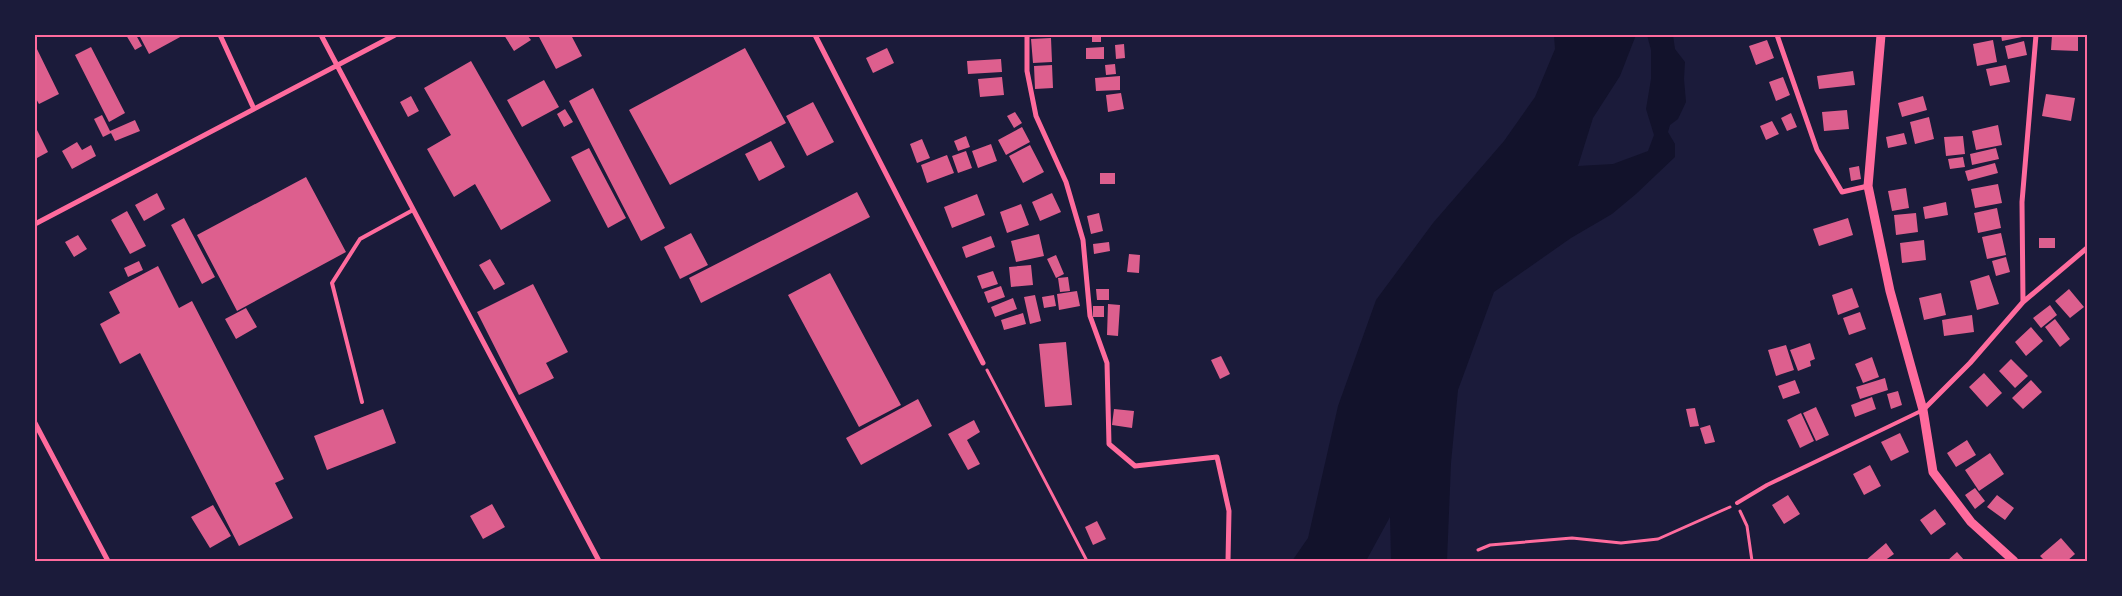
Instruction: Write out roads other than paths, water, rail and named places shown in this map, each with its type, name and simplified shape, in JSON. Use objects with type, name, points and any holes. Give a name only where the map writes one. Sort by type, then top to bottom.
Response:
[{"type":"street","points":[[220,35],[254,109]]},
{"type":"street","points":[[321,35],[599,561]]},
{"type":"street","points":[[35,224],[395,35]]},
{"type":"street","points":[[815,35],[983,363]]},
{"type":"street","points":[[1028,35],[1027,71],[1036,116],[1066,182],[1083,240],[1090,316],[1107,362],[1109,444],[1135,466],[1217,457],[1230,511],[1228,561]]},
{"type":"street","points":[[1777,35],[1817,150],[1842,192],[1868,186]]},
{"type":"street","points":[[1881,35],[1868,186],[1890,291],[1923,410],[1933,472],[1971,522],[2014,561]]},
{"type":"street","points":[[2023,302],[2022,202],[2036,35]]},
{"type":"street","points":[[1923,410],[1970,362],[2023,302],[2087,248]]},
{"type":"street","points":[[35,423],[108,561]]},
{"type":"lane","points":[[362,402],[332,283],[360,239],[414,210]]},
{"type":"lane","points":[[1737,503],[1767,485],[1923,410]]}]
